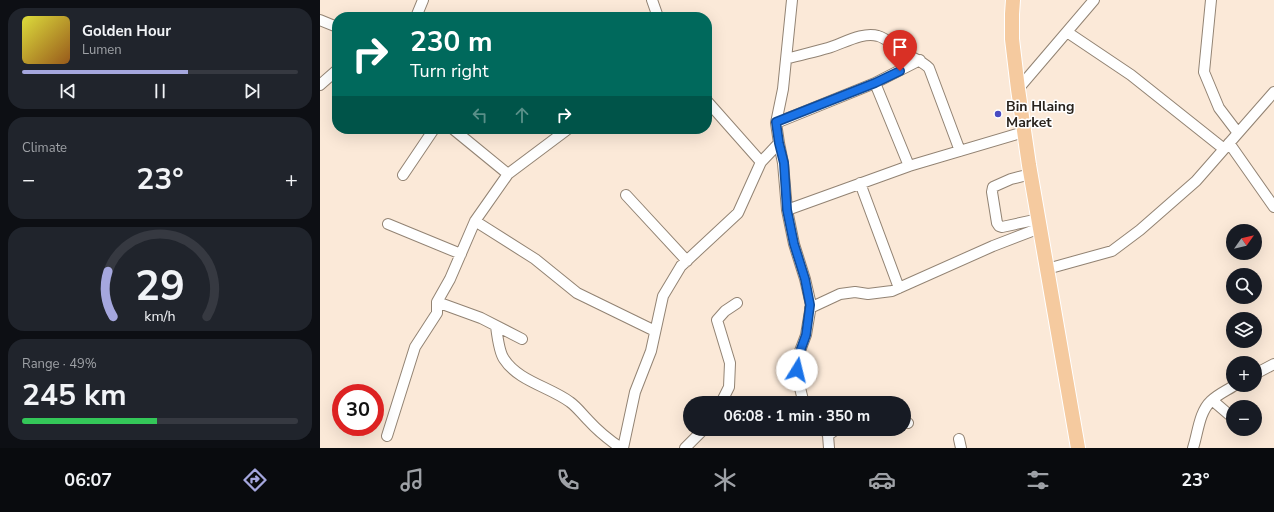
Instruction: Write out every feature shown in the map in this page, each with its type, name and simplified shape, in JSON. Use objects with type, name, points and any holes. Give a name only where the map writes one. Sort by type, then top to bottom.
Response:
[{"type":"highway","points":[[1013,0],[1012,39],[1024,132],[1078,448]]},
{"type":"street","points":[[418,12],[423,0]]},
{"type":"street","points":[[652,0],[656,12]]},
{"type":"street","points":[[792,0],[783,89],[776,122],[784,163],[787,210],[794,244],[805,279],[810,308],[806,335],[797,360],[798,380],[802,396]]},
{"type":"street","points":[[1018,89],[1094,0]]},
{"type":"street","points":[[1211,0],[1204,72],[1219,108],[1238,133]]},
{"type":"street","points":[[320,20],[332,25]]},
{"type":"street","points":[[1067,32],[1132,75],[1226,146],[1274,207]]},
{"type":"street","points":[[786,59],[828,48],[864,36],[879,36],[900,51],[916,60],[920,60],[929,68],[960,151]]},
{"type":"street","points":[[776,122],[875,83],[920,60]]},
{"type":"street","points":[[320,85],[332,74]]},
{"type":"street","points":[[875,83],[909,166]]},
{"type":"street","points":[[1047,269],[1112,251],[1140,230],[1196,181],[1274,92]]},
{"type":"street","points":[[712,107],[761,162]]},
{"type":"street","points":[[787,210],[909,166],[1024,132]]},
{"type":"street","points":[[403,175],[431,134]]},
{"type":"street","points":[[459,134],[508,174]]},
{"type":"street","points":[[387,436],[415,347],[437,313],[437,302],[450,279],[475,221],[508,174],[561,134]]},
{"type":"street","points":[[496,326],[503,358],[518,373],[572,403],[607,438],[622,448],[635,392],[651,351],[663,296],[681,266],[738,213],[761,162],[779,143]]},
{"type":"street","points":[[1031,174],[1000,183],[993,187],[992,192],[997,223],[1002,227],[1039,223]]},
{"type":"street","points":[[860,183],[899,288]]},
{"type":"street","points":[[626,195],[687,261]]},
{"type":"street","points":[[475,221],[535,259],[577,293],[655,331]]},
{"type":"street","points":[[810,308],[840,294],[855,292],[868,294],[881,293],[899,288],[993,246],[1039,223]]},
{"type":"street","points":[[388,224],[461,254]]},
{"type":"street","points":[[437,302],[481,318],[522,339]]},
{"type":"street","points":[[724,396],[729,387],[730,363],[717,320],[725,311],[737,302]]},
{"type":"street","points":[[1262,370],[1274,364]]},
{"type":"street","points":[[1194,448],[1203,412],[1212,400],[1226,391]]},
{"type":"street","points":[[1212,400],[1226,412]]},
{"type":"street","points":[[685,448],[697,436]]},
{"type":"street","points":[[827,436],[829,448]]},
{"type":"place","name":"Bin Hlaing Market","points":[[998,114]]},
{"type":"route","points":[[797,370],[797,360],[806,335],[810,305],[805,279],[794,244],[787,210],[784,163],[776,122],[875,83],[900,71]]}]
